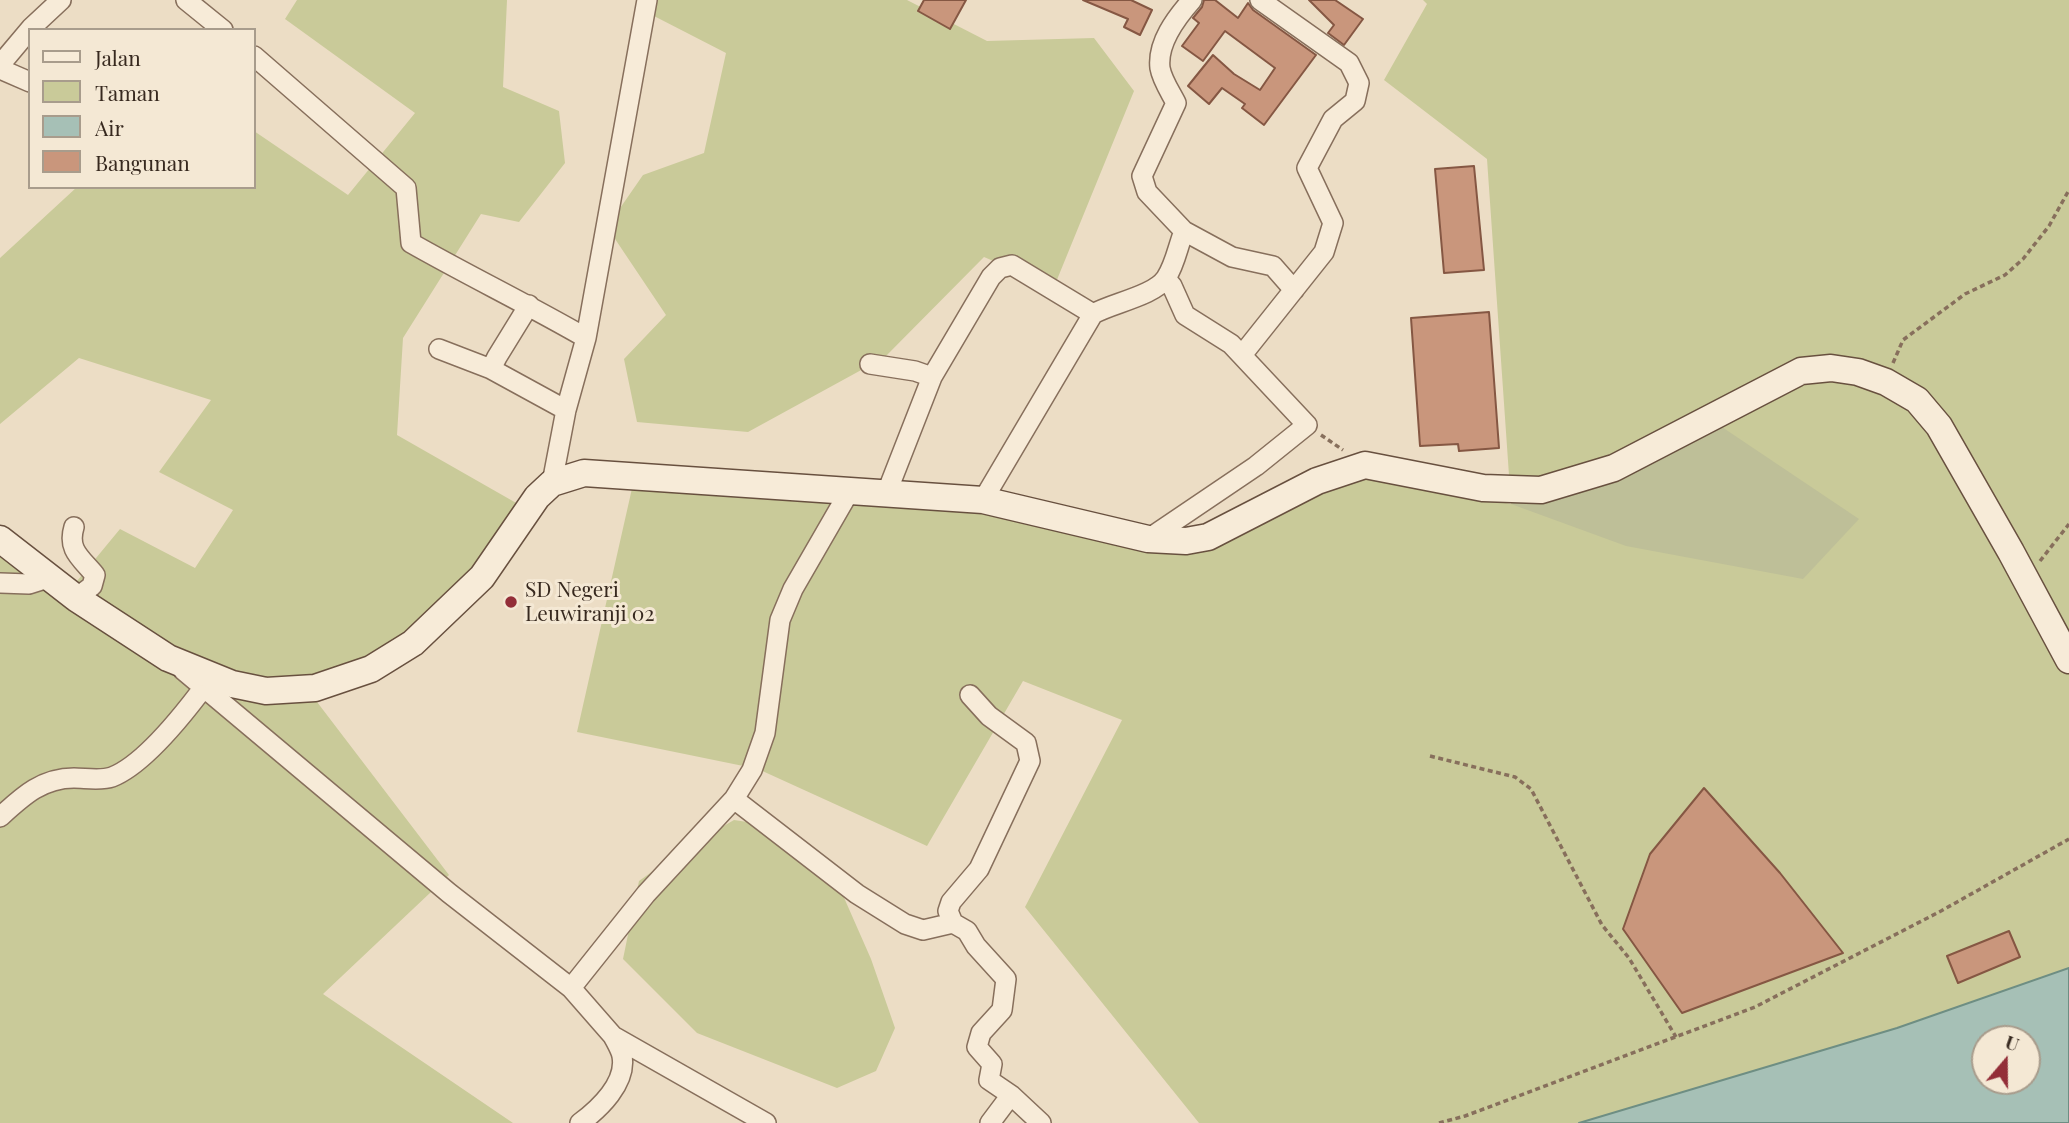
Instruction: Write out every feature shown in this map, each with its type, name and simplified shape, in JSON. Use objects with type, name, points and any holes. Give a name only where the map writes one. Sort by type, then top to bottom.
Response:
[{"type":"main road","points":[[0,539],[76,598],[168,658],[232,684],[266,691],[315,688],[371,669],[413,643],[482,577],[537,497],[552,483],[584,473],[983,500],[1148,539],[1186,541],[1208,537],[1317,481],[1365,465],[1483,488],[1541,490],[1614,468],[1801,371],[1831,368],[1858,372],[1886,382],[1917,400],[1939,426],[2069,660]]},
{"type":"street","points":[[31,28],[61,0]]},
{"type":"street","points":[[186,0],[221,28]]},
{"type":"street","points":[[552,483],[566,410],[586,338],[647,0]]},
{"type":"street","points":[[1192,0],[1179,15],[1160,51],[1160,71],[1176,103],[1142,176],[1147,192],[1184,231],[1232,257],[1273,266],[1294,290]]},
{"type":"street","points":[[1242,355],[1324,252],[1333,223],[1307,168],[1333,119],[1354,101],[1359,83],[1349,63],[1260,0]]},
{"type":"street","points":[[28,32],[0,67],[28,81]]},
{"type":"street","points":[[256,58],[405,188],[411,243],[586,338]]},
{"type":"street","points":[[983,500],[1093,314],[1108,305],[1140,296],[1166,279],[1184,231]]},
{"type":"street","points":[[887,492],[932,377],[991,277],[1000,268],[1012,265],[1093,314]]},
{"type":"street","points":[[1148,539],[1256,466],[1307,425],[1231,344],[1185,315],[1166,279]]},
{"type":"street","points":[[491,369],[529,305]]},
{"type":"street","points":[[439,349],[491,369],[566,410]]},
{"type":"street","points":[[870,364],[915,371],[932,377]]},
{"type":"street","points":[[571,988],[646,894],[734,799],[752,770],[765,733],[780,620],[793,589],[849,492]]},
{"type":"street","points":[[74,527],[70,540],[73,548],[95,575],[92,586],[76,598]]},
{"type":"street","points":[[0,583],[29,584],[48,578]]},
{"type":"street","points":[[168,658],[449,893],[571,988],[613,1036],[622,1056],[620,1078],[598,1110],[580,1123]]},
{"type":"street","points":[[0,817],[43,782],[62,778],[109,778],[134,765],[188,708],[204,687]]},
{"type":"street","points":[[970,695],[989,716],[1026,743],[1030,761],[979,869],[951,902],[948,911],[953,923],[967,931],[976,946],[1006,979],[1002,1010],[981,1033],[977,1047],[992,1064],[989,1080],[1011,1095],[1041,1123]]},
{"type":"street","points":[[734,799],[858,894],[905,924],[923,930],[953,923]]},
{"type":"street","points":[[613,1036],[766,1123]]},
{"type":"street","points":[[990,1123],[1011,1095]]},
{"type":"path","points":[[1886,382],[1903,340],[1965,294],[2005,275],[2023,259],[2049,226],[2069,190]]},
{"type":"path","points":[[1307,425],[1365,465]]},
{"type":"path","points":[[2026,581],[2069,524]]},
{"type":"path","points":[[1430,756],[1515,777],[1531,789],[1602,925],[1629,958],[1676,1037]]},
{"type":"path","points":[[1439,1123],[1465,1116],[1755,1007],[1941,911],[2069,839]]},
{"type":"green space","points":[[297,0],[507,0],[503,87],[559,111],[565,163],[519,222],[481,214],[403,338],[397,435],[532,512],[434,637],[368,684],[314,698],[449,875],[323,994],[513,1123],[0,1123],[0,544],[63,598],[120,529],[195,568],[233,510],[159,472],[211,400],[79,358],[0,424],[0,258],[75,189],[256,189],[256,132],[348,195],[415,113],[285,19]]},
{"type":"green space","points":[[655,0],[907,0],[987,41],[1094,38],[1134,91],[1054,287],[984,257],[885,357],[748,432],[637,422],[624,359],[666,315],[607,227],[643,175],[704,153],[726,53],[654,16]]},
{"type":"green space","points":[[1423,0],[2069,0],[2069,968],[1897,1028],[1579,1123],[1199,1123],[1025,907],[1122,720],[1023,681],[927,846],[758,769],[577,732],[633,484],[951,502],[1180,545],[1305,479],[1373,475],[1511,504],[1487,159],[1384,80],[1427,4]]},
{"type":"green space","points":[[1707,417],[1859,519],[1803,579],[1626,546],[1511,504],[1599,473]]},
{"type":"green space","points":[[734,820],[787,828],[838,884],[871,959],[895,1028],[876,1071],[837,1088],[697,1033],[623,959],[639,881],[684,849]]},
{"type":"water","points":[[2069,968],[2069,1123],[1579,1123],[1897,1028]]},
{"type":"building","points":[[924,0],[966,0],[950,29],[918,11]]},
{"type":"building","points":[[1083,0],[1131,0],[1152,10],[1140,35],[1124,27],[1128,19]]},
{"type":"building","points":[[1204,0],[1215,0],[1238,18],[1248,3],[1253,10],[1316,55],[1264,125],[1242,108],[1245,104],[1222,88],[1209,104],[1188,86],[1213,55],[1234,74],[1260,90],[1275,68],[1225,31],[1203,61],[1182,46],[1199,23],[1193,18]]},
{"type":"building","points":[[1309,0],[1335,0],[1363,19],[1344,45],[1328,33],[1334,25]]},
{"type":"building","points":[[1474,166],[1484,270],[1444,273],[1435,169]]},
{"type":"building","points":[[1489,312],[1499,448],[1459,451],[1458,444],[1420,446],[1411,318]]},
{"type":"building","points":[[1704,788],[1780,873],[1843,953],[1682,1013],[1623,929],[1650,854]]},
{"type":"building","points":[[2009,931],[2020,957],[1958,983],[1947,956]]},
{"type":"place","name":"SD Negeri Leuwiranji 02","points":[[511,602]]}]
